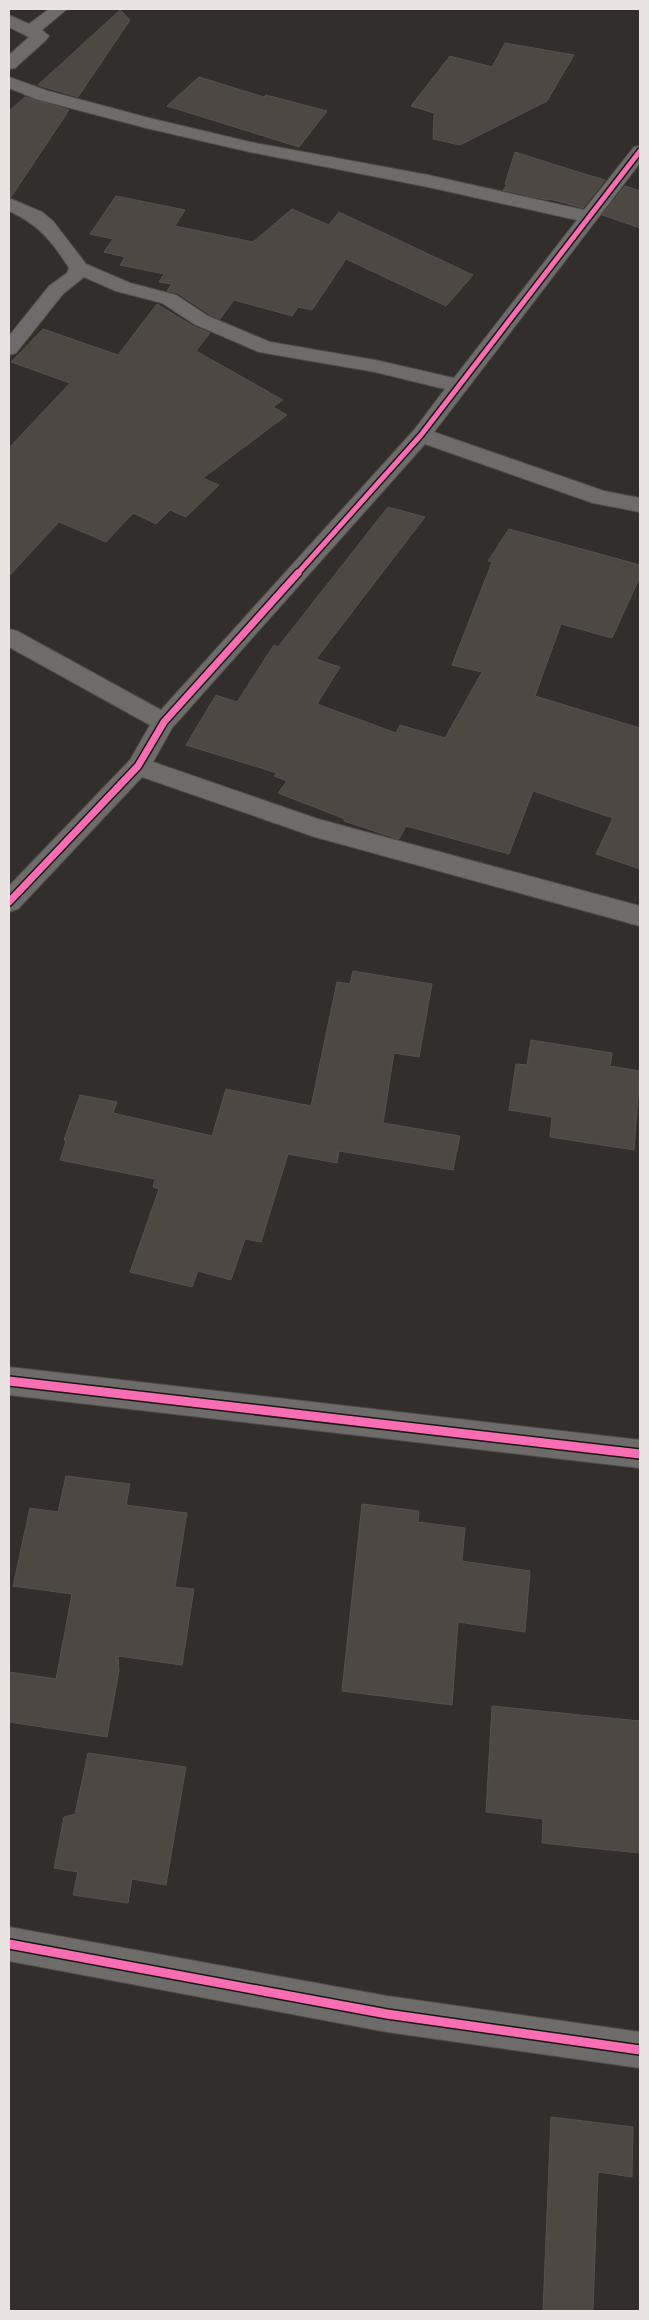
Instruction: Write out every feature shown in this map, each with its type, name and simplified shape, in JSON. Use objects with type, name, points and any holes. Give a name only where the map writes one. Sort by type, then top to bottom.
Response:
[{"type":"street","points":[[31,31],[59,9]]},
{"type":"street","points":[[9,20],[40,36],[9,64]]},
{"type":"street","points":[[9,82],[42,95],[231,143],[428,181],[589,217]]},
{"type":"street","points":[[9,902],[138,766],[164,722],[421,435],[640,151]]},
{"type":"street","points":[[9,204],[35,216],[46,225],[68,251],[79,268],[123,287],[170,299],[201,320],[266,348],[375,366],[459,386]]},
{"type":"street","points":[[9,349],[56,290],[75,276],[79,268]]},
{"type":"street","points":[[421,435],[601,498],[640,505]]},
{"type":"street","points":[[9,637],[164,722]]},
{"type":"street","points":[[138,766],[315,828],[640,916]]},
{"type":"street","points":[[9,1381],[640,1454]]},
{"type":"street","points":[[9,1944],[387,2014],[640,2050]]},
{"type":"building","points":[[120,10],[130,20],[78,97],[38,85]]},
{"type":"building","points":[[505,43],[574,55],[547,101],[460,145],[433,139],[434,113],[411,106],[450,56],[492,67]]},
{"type":"building","points":[[199,77],[264,97],[266,95],[327,111],[299,147],[167,106]]},
{"type":"building","points":[[25,97],[69,110],[11,197],[9,196],[9,111]]},
{"type":"building","points":[[515,152],[605,180],[583,208],[550,199],[503,190],[507,185],[505,184]]},
{"type":"building","points":[[625,186],[640,191],[640,228],[602,215]]},
{"type":"building","points":[[116,196],[185,210],[175,226],[253,242],[292,209],[329,225],[339,212],[473,275],[446,306],[346,259],[312,310],[298,307],[292,316],[234,300],[220,319],[177,293],[167,291],[172,284],[159,282],[164,274],[120,265],[125,257],[104,252],[113,239],[90,234]]},
{"type":"building","points":[[157,304],[193,326],[210,333],[196,351],[283,400],[273,407],[287,415],[203,478],[219,485],[186,517],[170,510],[156,524],[133,513],[106,542],[59,522],[9,576],[9,448],[70,383],[11,362],[43,329],[118,355]]},
{"type":"building","points":[[388,507],[425,517],[316,659],[340,667],[317,704],[396,733],[400,725],[445,738],[482,672],[452,665],[492,562],[488,561],[509,529],[640,565],[640,577],[612,638],[561,624],[535,696],[640,728],[640,869],[596,854],[613,818],[533,791],[509,854],[406,826],[399,839],[344,821],[345,819],[278,793],[287,781],[274,776],[277,773],[186,745],[216,695],[237,702],[274,645],[278,647]]},
{"type":"building","points":[[353,971],[432,984],[419,1057],[394,1053],[383,1123],[460,1136],[453,1170],[339,1151],[337,1163],[288,1154],[261,1242],[245,1239],[231,1280],[198,1271],[192,1287],[130,1272],[159,1189],[153,1187],[155,1179],[60,1160],[66,1141],[64,1140],[80,1095],[117,1102],[113,1113],[212,1136],[226,1089],[311,1106],[337,982],[350,984]]},
{"type":"building","points":[[531,1040],[612,1053],[610,1066],[640,1071],[634,1150],[550,1137],[552,1117],[509,1110],[516,1064],[527,1065]]},
{"type":"building","points":[[66,1476],[130,1484],[126,1505],[187,1513],[175,1587],[194,1589],[182,1665],[118,1656],[119,1671],[107,1737],[9,1722],[9,1672],[56,1679],[72,1594],[13,1586],[30,1508],[58,1512]]},
{"type":"building","points":[[362,1504],[419,1511],[418,1522],[465,1528],[462,1561],[530,1571],[525,1632],[458,1622],[452,1705],[342,1691]]},
{"type":"building","points":[[492,1706],[640,1721],[640,1853],[542,1843],[543,1819],[486,1812]]},
{"type":"building","points":[[88,1753],[186,1767],[166,1885],[132,1879],[128,1903],[73,1895],[78,1872],[54,1868],[64,1817],[75,1814]]},
{"type":"building","points":[[551,2117],[633,2127],[632,2177],[598,2172],[593,2311],[543,2311]]},
{"type":"cycle path","points":[[9,902],[138,766],[164,722],[421,435],[640,151]]},
{"type":"cycle path","points":[[9,1381],[640,1454]]},
{"type":"cycle path","points":[[9,1944],[387,2014],[640,2050]]}]
